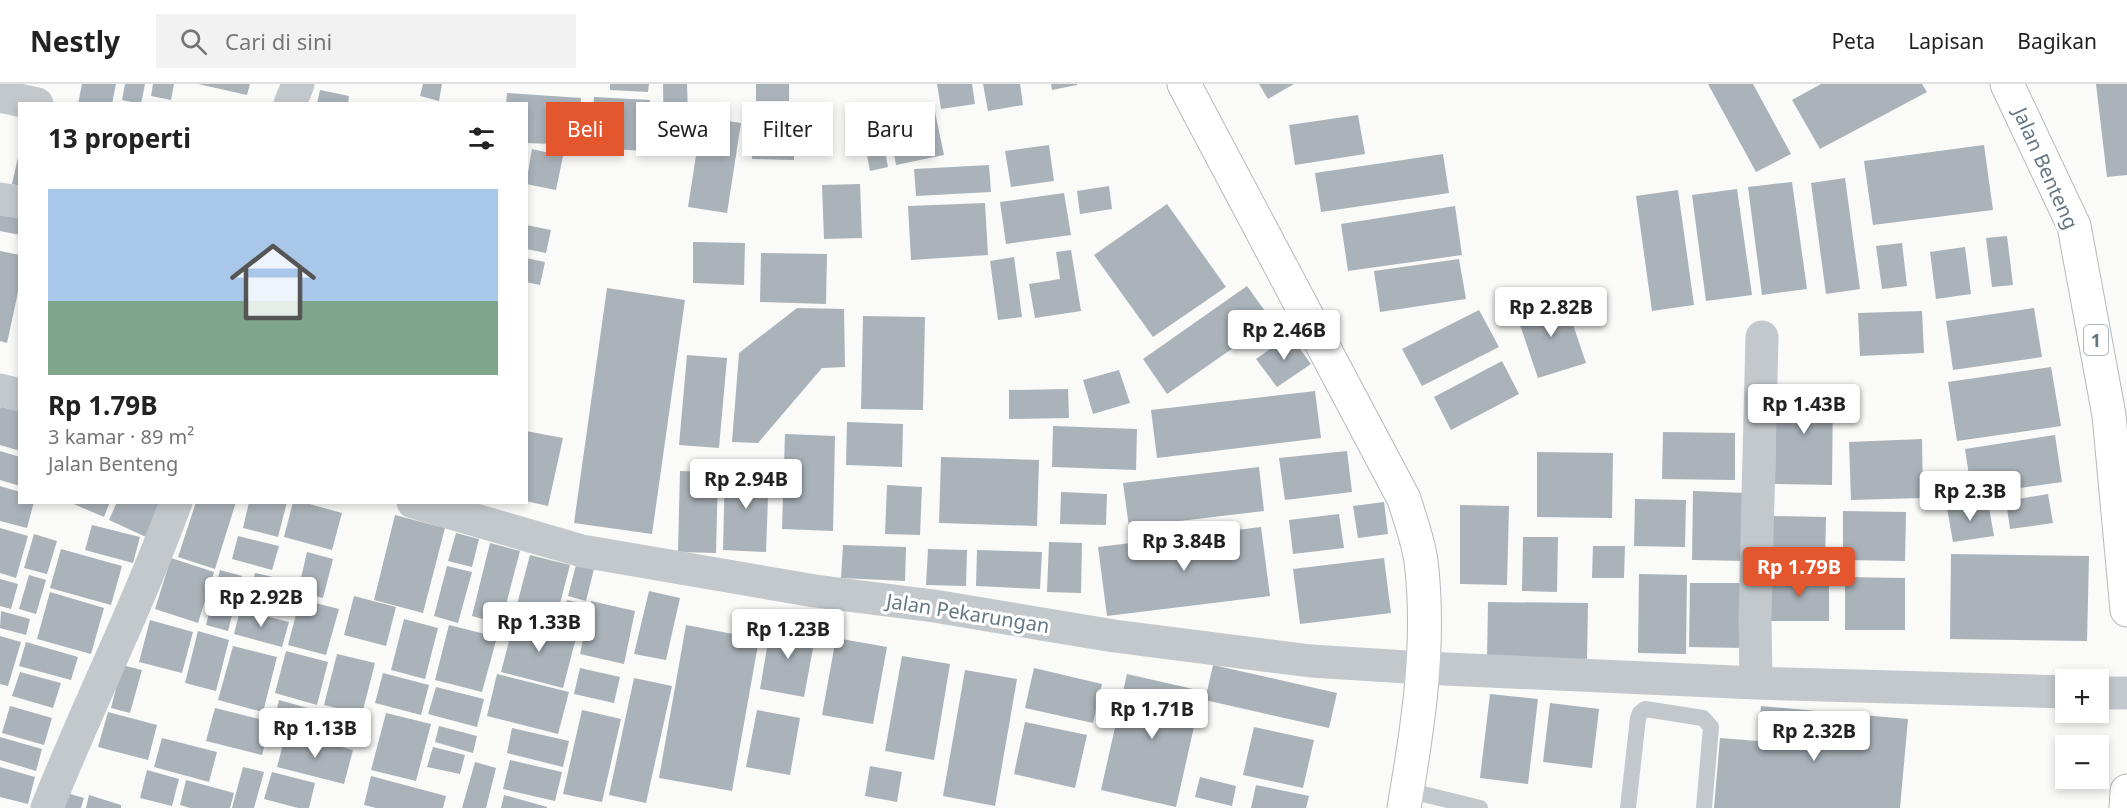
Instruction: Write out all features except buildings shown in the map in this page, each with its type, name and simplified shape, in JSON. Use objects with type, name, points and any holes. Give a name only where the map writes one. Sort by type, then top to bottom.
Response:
[{"type":"main road","points":[[1184,84],[1404,499],[1421,559],[1424,622],[1423,668],[1414,751],[1405,799]]},
{"type":"main road","name":"Jalan Benteng","points":[[2007,84],[2073,226],[2109,415],[2127,610]]},
{"type":"main road","points":[[2126,808],[2127,791]]},
{"type":"street","points":[[291,102],[298,84]]},
{"type":"street","points":[[0,96],[28,102]]},
{"type":"street","points":[[0,199],[18,202]]},
{"type":"street","points":[[1756,683],[1755,606],[1762,337]]},
{"type":"street","points":[[0,390],[18,394]]},
{"type":"street","points":[[47,808],[76,735],[156,556],[175,504]]},
{"type":"street","name":"Jalan Pekarungan","points":[[420,504],[582,551],[815,591],[934,606],[1137,639],[1311,661],[1756,683],[2055,692]]},
{"type":"street","points":[[2109,693],[2127,693]]},
{"type":"lane","points":[[1628,808],[1638,718],[1645,709],[1703,718],[1711,727],[1704,808]]},
{"type":"lane","points":[[1405,799],[1479,808]]}]
